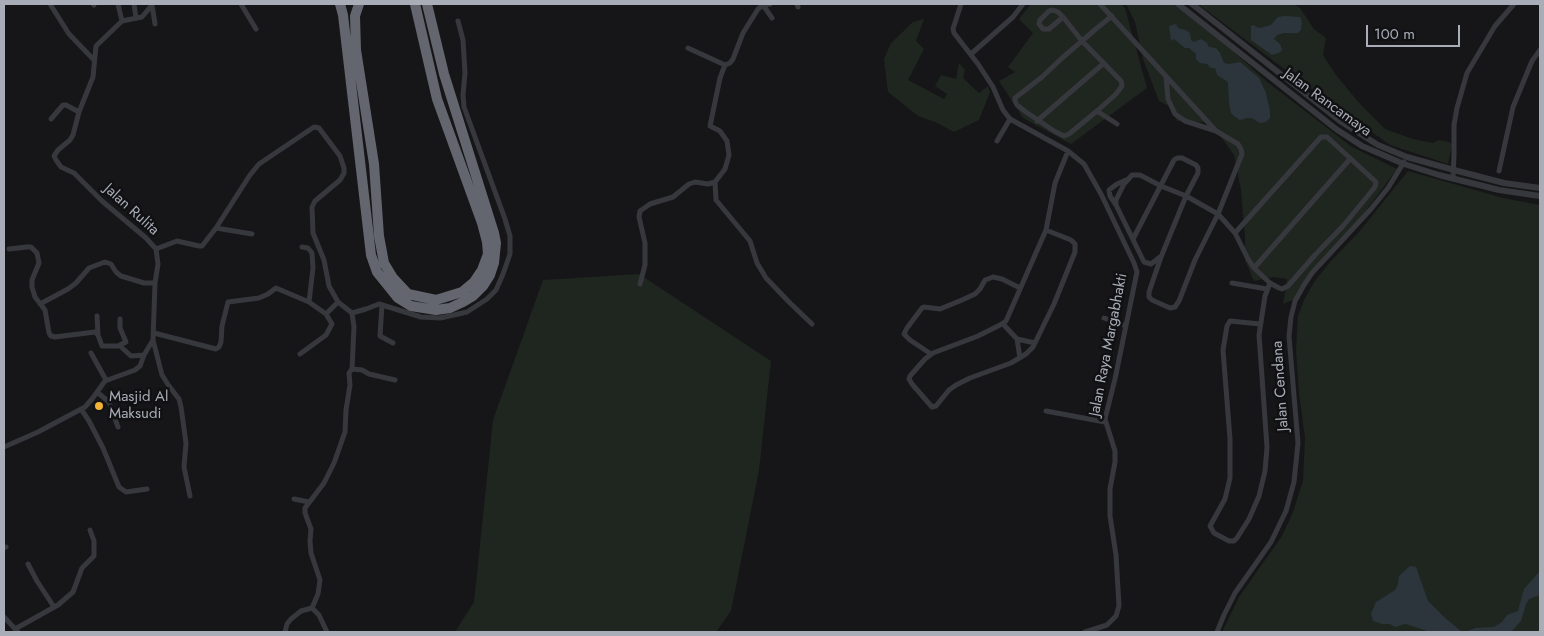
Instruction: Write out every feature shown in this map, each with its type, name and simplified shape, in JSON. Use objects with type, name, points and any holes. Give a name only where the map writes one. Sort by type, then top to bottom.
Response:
[{"type":"highway","points":[[340,4],[343,15],[371,255],[377,272],[398,298],[411,306],[436,310],[450,308],[463,302],[473,296],[483,286],[490,275],[494,263],[496,243],[444,74],[427,4]]},
{"type":"highway","points":[[359,4],[355,16],[356,50],[374,164],[379,236],[384,262],[393,278],[408,294],[436,300],[462,292],[474,282],[482,270],[488,254],[487,242],[437,99],[415,4]]},
{"type":"street","points":[[50,4],[69,34],[94,60]]},
{"type":"street","points":[[118,4],[122,21],[142,16],[152,5]]},
{"type":"street","points":[[134,4],[136,18]]},
{"type":"street","points":[[241,4],[256,29]]},
{"type":"street","points":[[770,4],[763,5],[758,9],[743,33],[734,59],[725,65],[720,78],[710,126],[720,131],[726,138],[728,155],[727,165],[715,182],[716,200],[750,242],[757,263],[766,278],[812,324]]},
{"type":"street","points":[[961,4],[953,29],[992,87],[1003,110],[1010,119],[997,141]]},
{"type":"street","points":[[971,54],[1013,16],[1023,4]]},
{"type":"street","points":[[1100,4],[1216,131]]},
{"type":"street","name":"Jalan Rancamaya","points":[[1178,4],[1344,135],[1372,150],[1404,164],[1453,179],[1499,190],[1540,196]]},
{"type":"street","name":"Jalan Rancamaya","points":[[1192,4],[1347,126],[1378,145],[1407,157],[1454,170],[1504,183],[1540,188]]},
{"type":"street","points":[[1453,179],[1454,125],[1467,73],[1495,26],[1514,4]]},
{"type":"street","points":[[152,5],[155,24]]},
{"type":"street","points":[[763,5],[772,18]]},
{"type":"street","points":[[1063,17],[1049,29],[1043,29],[1039,24],[1040,20],[1050,10],[1055,10],[1063,17],[1082,41],[1121,81],[1122,86],[1097,111],[1064,136],[1037,121],[1019,106],[1015,98],[1042,77],[1082,41],[1112,16]]},
{"type":"street","name":"Jalan Rulita","points":[[106,380],[137,369],[141,365],[154,336],[155,283],[158,264],[156,249],[146,238],[102,201],[77,175],[63,168],[54,156],[72,137],[76,127],[78,112],[92,77],[96,46],[122,21]]},
{"type":"street","points":[[352,313],[366,310],[379,304],[421,317],[440,318],[467,312],[487,299],[496,290],[503,274],[510,254],[510,236],[464,107],[465,72],[463,40],[458,21]]},
{"type":"street","points":[[688,48],[725,65]]},
{"type":"street","points":[[1500,171],[1513,107],[1532,61],[1540,50]]},
{"type":"street","points":[[1037,121],[1104,64]]},
{"type":"street","points":[[1133,239],[1174,160],[1182,158],[1196,165],[1198,170],[1161,257],[1149,292],[1149,297],[1152,300],[1172,308],[1175,307],[1218,214],[1242,154],[1238,144],[1216,131],[1185,122],[1175,114],[1168,99],[1166,76]]},
{"type":"street","points":[[51,119],[63,105],[78,112]]},
{"type":"street","points":[[1097,111],[1117,124]]},
{"type":"street","name":"Jalan Raya Margabhakti","points":[[1010,119],[1068,151],[1080,160],[1089,171],[1134,262],[1137,272],[1105,422],[1115,451],[1110,489],[1110,516],[1116,555],[1119,606],[1116,616],[1107,625],[1085,632]]},
{"type":"street","points":[[156,249],[177,241],[202,246],[216,228],[245,181],[259,164],[314,128],[319,128],[344,164],[344,173],[340,180],[315,201],[312,207],[313,233],[324,260],[329,286],[338,302],[352,313],[354,327],[352,369],[349,373],[350,381],[345,432],[324,483],[305,508],[311,529],[311,553],[320,580],[318,594],[312,608]]},
{"type":"street","points":[[1116,205],[1116,200],[1126,180],[1132,174],[1137,174],[1186,196],[1218,214],[1235,233],[1254,268],[1270,283],[1279,288],[1286,287],[1343,226],[1375,187],[1375,180],[1327,137],[1321,137],[1235,233]]},
{"type":"street","points":[[1046,230],[1072,240],[1075,244],[1075,252],[1054,304],[1035,343],[1029,352],[1020,358],[956,385],[933,408],[909,379],[910,375],[931,354],[978,336],[1006,321],[1046,230],[1055,184],[1068,151]]},
{"type":"street","name":"Jalan Cendana","points":[[1217,632],[1235,593],[1271,542],[1286,511],[1294,482],[1298,443],[1289,336],[1291,317],[1297,297],[1312,273],[1371,209],[1391,183],[1407,157]]},
{"type":"street","points":[[1254,268],[1350,159]]},
{"type":"street","points":[[1126,180],[1109,190],[1110,196],[1146,263],[1152,264],[1161,257]]},
{"type":"street","points":[[640,284],[645,265],[645,253],[644,233],[639,218],[640,211],[650,204],[673,197],[695,182],[708,184],[715,182]]},
{"type":"street","points":[[216,228],[252,234]]},
{"type":"street","points":[[9,249],[31,247],[37,254],[39,263],[31,284],[35,297],[45,310],[49,333],[52,337],[93,332],[98,335]]},
{"type":"street","points":[[302,247],[308,248],[312,253],[313,268],[309,302]]},
{"type":"street","points":[[40,304],[68,289],[89,268],[106,262],[111,264],[121,276],[144,283],[155,283]]},
{"type":"street","points":[[931,354],[905,336],[907,328],[922,308],[940,309],[969,297],[977,292],[986,279],[993,277],[1002,279],[1020,288]]},
{"type":"street","points":[[1232,283],[1266,289]]},
{"type":"street","points":[[1260,324],[1230,321],[1227,326],[1223,347],[1230,439],[1230,478],[1225,499],[1210,526],[1214,533],[1229,541],[1237,538],[1249,519],[1260,496],[1265,471],[1267,447],[1260,354],[1260,324],[1266,289],[1270,283]]},
{"type":"street","points":[[190,496],[184,467],[186,443],[181,407],[179,399],[162,375],[154,336],[216,348],[221,342],[222,326],[228,302],[260,298],[276,288],[309,302],[326,314],[332,324],[326,335],[300,354]]},
{"type":"street","points":[[326,314],[338,302]]},
{"type":"street","points":[[382,305],[380,336],[393,343]]},
{"type":"street","points":[[97,316],[98,335],[102,346],[120,346],[126,342],[120,328],[120,319]]},
{"type":"street","points":[[1104,318],[1126,326]]},
{"type":"street","points":[[1002,324],[1017,339],[1035,343]]},
{"type":"street","points":[[1017,339],[1020,358]]},
{"type":"street","points":[[120,346],[131,356],[144,355]]},
{"type":"street","points":[[4,447],[38,432],[81,409],[90,402],[106,380],[92,353]]},
{"type":"street","points":[[352,369],[360,369],[369,374],[395,380]]},
{"type":"street","points":[[97,392],[109,402],[118,427]]},
{"type":"street","points":[[81,409],[103,448],[119,487],[126,492],[147,489]]},
{"type":"street","points":[[1046,411],[1105,422]]},
{"type":"street","points":[[294,499],[309,502]]},
{"type":"street","points":[[4,617],[17,631],[65,601],[72,592],[82,568],[94,556],[94,541],[90,530]]},
{"type":"street","points":[[28,564],[36,581],[54,607]]},
{"type":"street","points":[[285,632],[294,616],[305,609],[312,608]]},
{"type":"street","points":[[312,608],[319,615],[327,632]]},
{"type":"shaded area","points":[[1031,4],[1121,4],[1125,8],[1147,88],[1071,144],[1023,118],[999,81],[1015,72],[1008,67],[1033,33],[1019,19]]},
{"type":"shaded area","points":[[1126,4],[1174,4],[1199,20],[1266,81],[1352,147],[1397,169],[1356,224],[1338,242],[1295,299],[1283,304],[1287,279],[1273,277],[1254,281],[1245,260],[1241,190],[1234,155],[1211,123],[1177,121],[1171,107],[1159,101],[1143,59],[1135,22]]},
{"type":"shaded area","points":[[1198,4],[1294,4],[1300,8],[1314,29],[1326,38],[1323,55],[1336,75],[1360,104],[1385,129],[1413,139],[1433,143],[1438,140],[1449,142],[1452,145],[1448,164],[1390,145]]},
{"type":"shaded area","points":[[1278,17],[1300,17],[1302,22],[1301,30],[1298,33],[1277,35],[1274,39],[1280,44],[1282,50],[1279,53],[1272,55],[1251,40],[1251,26],[1259,28],[1271,25]]},
{"type":"shaded area","points":[[924,19],[916,41],[924,49],[908,80],[944,99],[947,94],[935,86],[941,75],[956,79],[959,63],[965,70],[963,78],[979,93],[988,86],[990,92],[979,120],[954,132],[918,116],[888,92],[884,59],[891,43],[913,22]]},
{"type":"shaded area","points":[[1176,24],[1178,28],[1190,33],[1191,40],[1194,42],[1201,39],[1209,47],[1216,48],[1224,63],[1240,62],[1259,78],[1266,93],[1270,111],[1270,118],[1266,122],[1260,123],[1252,118],[1240,120],[1231,113],[1228,82],[1217,75],[1215,68],[1200,63],[1196,59],[1196,54],[1189,48],[1185,48],[1174,39],[1171,41],[1169,26]]},
{"type":"shaded area","points":[[1408,171],[1503,198],[1540,205],[1540,632],[1222,632],[1239,597],[1282,536],[1293,512],[1303,481],[1305,438],[1296,349],[1298,316],[1304,300],[1314,282],[1330,262],[1359,232]]},
{"type":"shaded area","points":[[639,274],[771,361],[759,470],[731,611],[716,632],[455,632],[474,602],[493,420],[543,280]]},
{"type":"shaded area","points":[[1410,566],[1416,567],[1428,601],[1462,632],[1430,632],[1405,624],[1395,627],[1390,624],[1373,621],[1371,614],[1376,602],[1395,590],[1399,576]]},
{"type":"shaded area","points":[[1540,571],[1540,595],[1529,599],[1521,621],[1511,632],[1465,632],[1475,628],[1494,627],[1502,622],[1507,615],[1518,611],[1524,589]]},
{"type":"place","name":"Masjid Al Maksudi","points":[[99,406]]}]
